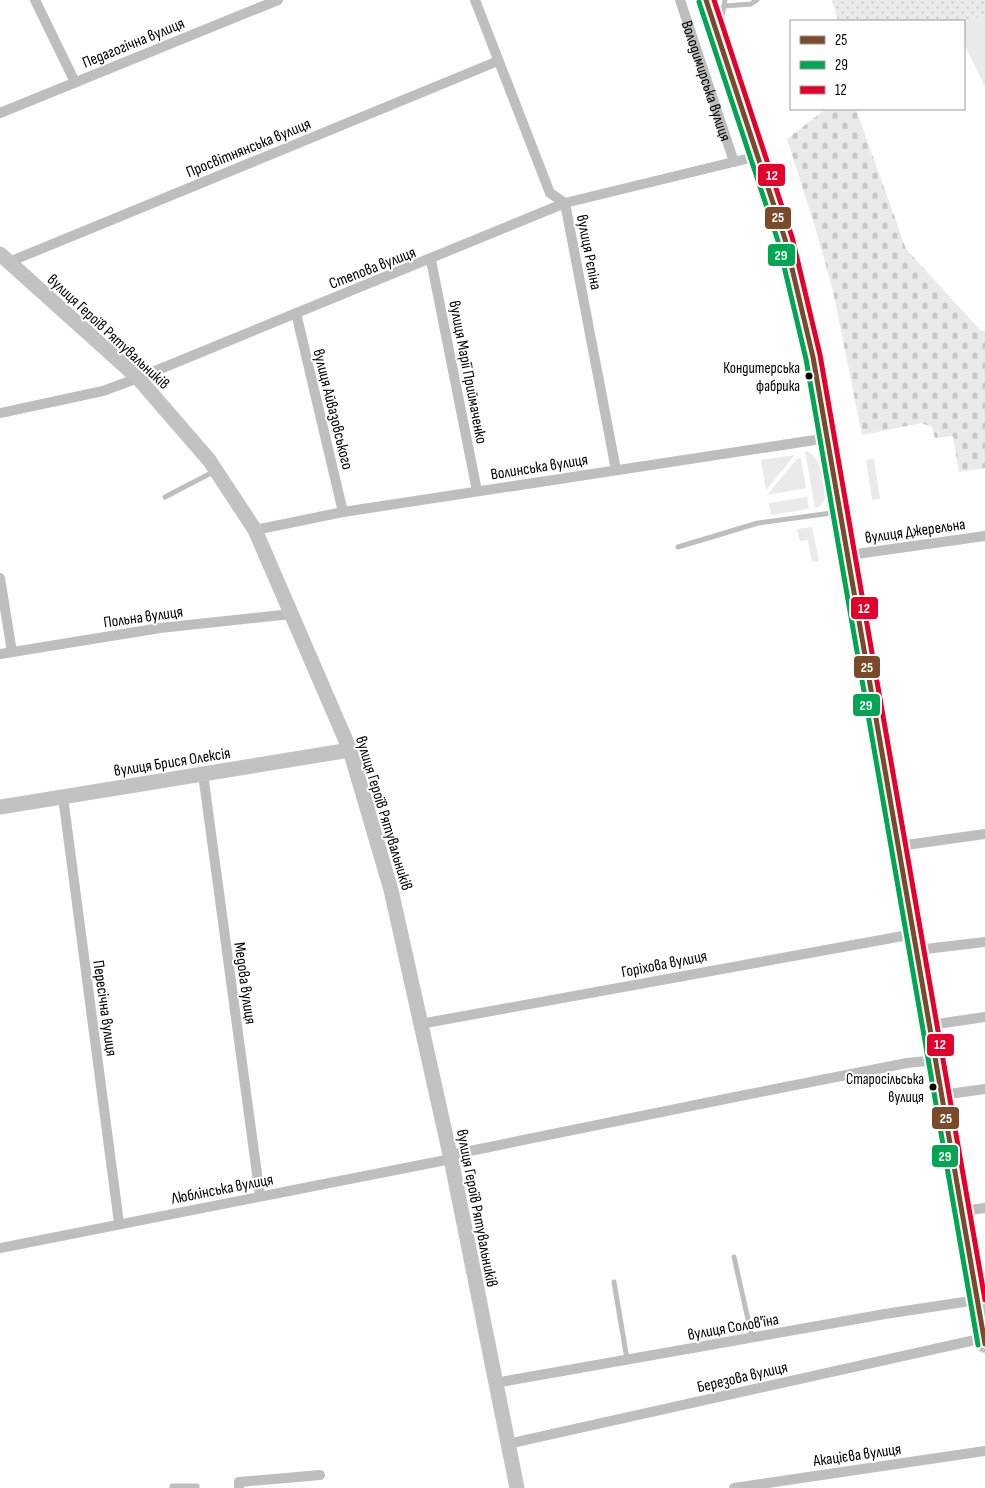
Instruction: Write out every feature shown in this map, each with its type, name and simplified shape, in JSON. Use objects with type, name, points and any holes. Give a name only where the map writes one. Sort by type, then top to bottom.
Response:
[{"type":"main road","name":"Володимирська вулиця","points":[[706,0],[758,156],[801,299],[842,512],[962,1211],[979,1280],[977,1300],[984,1341]]},
{"type":"street","points":[[34,0],[75,82]]},
{"type":"street","name":"Педагогічна вулиця","points":[[0,113],[252,5],[278,0]]},
{"type":"street","name":"вулиця Рєпіна","points":[[475,0],[550,193],[565,203],[616,470]]},
{"type":"street","name":"Володимирська вулиця","points":[[680,0],[734,162]]},
{"type":"street","name":"Просвітнянська вулиця","points":[[4,258],[498,61]]},
{"type":"street","name":"Степова вулиця","points":[[0,413],[102,391],[138,378],[431,260],[565,203],[758,156]]},
{"type":"street","name":"вулиця Героїв Рятувальників","points":[[4,258],[138,378],[216,470],[255,530],[350,750],[391,890],[450,1157],[517,1488]]},
{"type":"street","name":"вулиця Марії Приймаченко","points":[[431,260],[477,491]]},
{"type":"street","name":"вулиця Айвазовського","points":[[296,313],[343,512]]},
{"type":"street","name":"Волинська вулиця","points":[[255,530],[343,512],[828,438]]},
{"type":"street","name":"вулиця Джерельна","points":[[849,555],[985,536]]},
{"type":"street","points":[[0,578],[12,652]]},
{"type":"street","name":"Польна вулиця","points":[[0,654],[160,628],[291,614]]},
{"type":"street","name":"вулиця Брися Олексія","points":[[0,807],[350,750]]},
{"type":"street","name":"Медова вулиця","points":[[203,774],[260,1196]]},
{"type":"street","name":"Пересічна вулиця","points":[[63,797],[119,1223]]},
{"type":"street","points":[[899,846],[985,834]]},
{"type":"street","name":"Горіхова вулиця","points":[[420,1024],[914,934]]},
{"type":"street","points":[[917,950],[985,942]]},
{"type":"street","points":[[930,1025],[985,1017]]},
{"type":"street","points":[[450,1157],[777,1088],[907,1063],[936,1060]]},
{"type":"street","points":[[942,1095],[985,1089]]},
{"type":"street","name":"Люблінська вулиця","points":[[0,1248],[450,1157]]},
{"type":"street","points":[[962,1211],[985,1208]]},
{"type":"street","name":"вулиця Солов'їна","points":[[495,1384],[977,1300]]},
{"type":"street","name":"Березова вулиця","points":[[508,1444],[984,1341]]},
{"type":"street","name":"Акацієва вулиця","points":[[734,1488],[985,1451]]},
{"type":"street","points":[[239,1488],[239,1482],[320,1475]]},
{"type":"lane","points":[[718,35],[726,6],[725,0]]},
{"type":"lane","points":[[726,6],[751,4],[757,0]]},
{"type":"lane","points":[[166,497],[216,470]]},
{"type":"lane","points":[[678,547],[758,523],[842,512]]},
{"type":"lane","points":[[734,1257],[752,1338]]},
{"type":"lane","points":[[614,1282],[627,1360]]},
{"type":"lane","points":[[172,1488],[172,1486],[197,1486],[197,1488]]},
{"type":"green space","points":[[832,0],[985,0],[985,15],[965,22],[965,20],[838,20]]},
{"type":"green space","points":[[985,15],[985,87],[965,45],[965,22]]},
{"type":"green space","points":[[825,110],[856,110],[906,249],[981,331],[985,330],[985,468],[959,472],[953,436],[935,438],[932,427],[921,423],[862,435],[833,291],[787,139]]},
{"type":"green space","points":[[805,451],[811,454],[819,464],[823,478],[825,499],[819,507],[815,508]]},
{"type":"green space","points":[[795,455],[766,490],[761,460]]},
{"type":"green space","points":[[801,458],[806,488],[767,495],[797,459]]},
{"type":"green space","points":[[874,459],[880,499],[872,500],[866,460]]},
{"type":"green space","points":[[807,497],[809,509],[771,515],[769,503]]},
{"type":"green space","points":[[812,527],[819,561],[812,562],[808,540],[800,541],[797,529]]},
{"type":"transit line","name":"25","points":[[706,0],[785,239],[813,357],[985,1344]]},
{"type":"transit line","name":"12","points":[[714,0],[792,237],[820,355],[985,1300]]},
{"type":"transit line","name":"29","points":[[699,2],[778,241],[806,359],[978,1345]]},
{"type":"place","name":"Кондитерська фабрика","points":[[809,376]]},
{"type":"place","name":"Старосільська вулиця","points":[[933,1087]]}]
